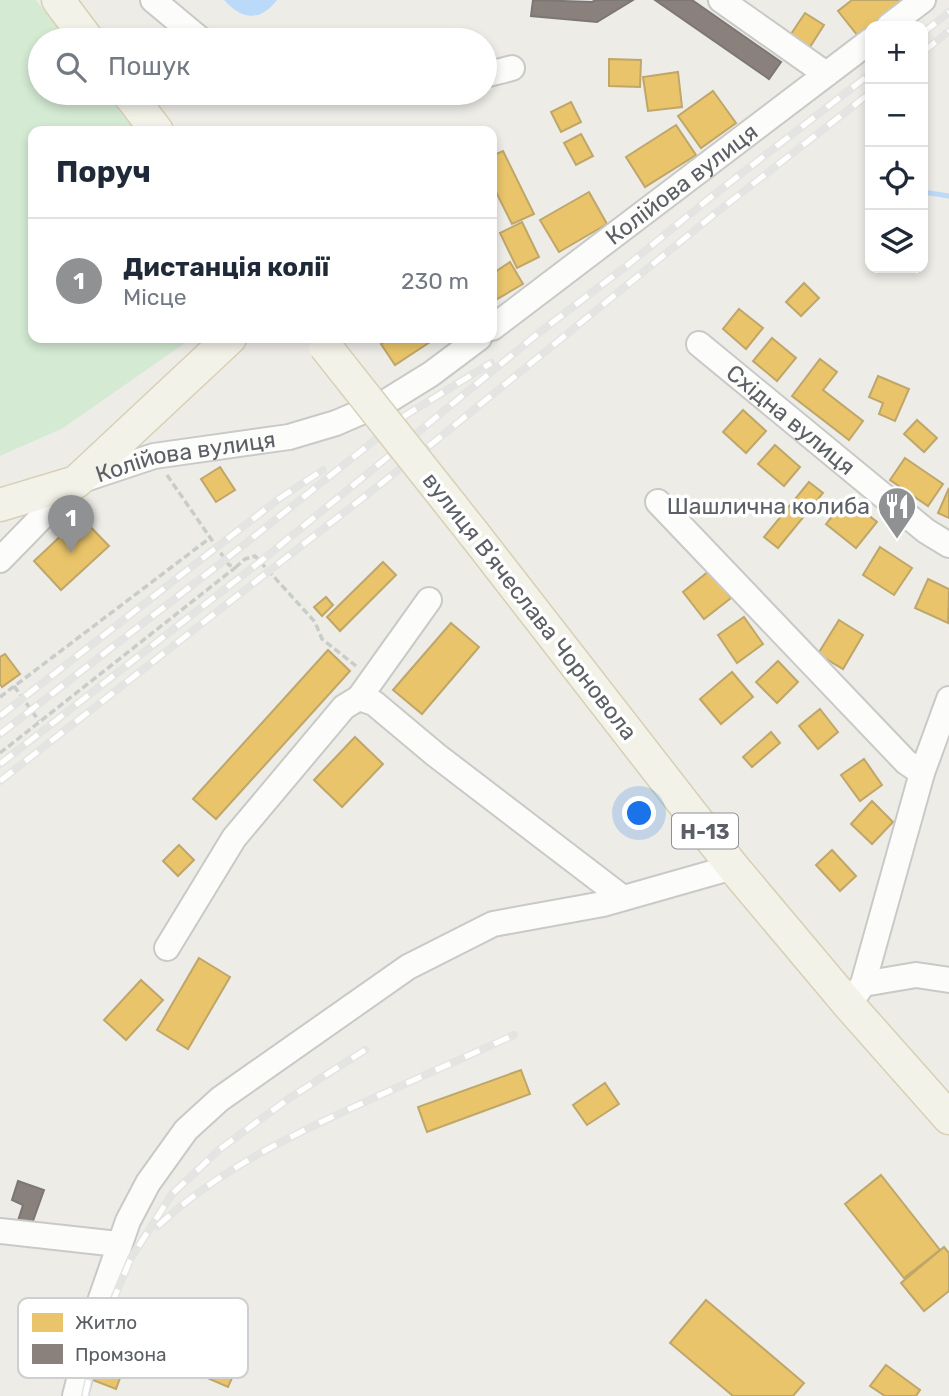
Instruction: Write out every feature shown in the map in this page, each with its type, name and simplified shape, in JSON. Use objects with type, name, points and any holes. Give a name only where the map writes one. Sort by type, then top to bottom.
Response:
[{"type":"main road","points":[[68,4],[81,28]]},
{"type":"main road","points":[[137,105],[154,126]]},
{"type":"main road","points":[[0,505],[76,482],[225,343]]},
{"type":"main road","name":"вулиця Вʼячеслава Чорновола","points":[[322,343],[733,867],[856,994],[949,1118]]},
{"type":"street","points":[[153,0],[187,28]]},
{"type":"street","points":[[721,0],[827,74]]},
{"type":"street","points":[[896,21],[923,0]]},
{"type":"street","name":"Колійова вулиця","points":[[497,324],[865,45]]},
{"type":"street","points":[[497,72],[512,68]]},
{"type":"street","name":"Колійова вулиця","points":[[76,482],[154,456],[289,437],[336,423],[389,400],[431,374],[472,343]]},
{"type":"street","name":"Східна вулиця","points":[[699,344],[926,531],[949,545]]},
{"type":"street","points":[[0,561],[76,482]]},
{"type":"street","points":[[658,502],[906,762],[922,773]]},
{"type":"street","points":[[167,948],[234,838],[344,707],[366,689],[429,600]]},
{"type":"street","points":[[366,689],[374,703],[436,755],[623,898]]},
{"type":"street","points":[[856,994],[922,773],[949,699]]},
{"type":"street","points":[[101,1298],[118,1244],[148,1183],[186,1130],[220,1099],[408,967],[493,924],[603,904],[733,867]]},
{"type":"street","points":[[856,994],[916,975],[949,980]]},
{"type":"street","points":[[0,1231],[118,1244]]},
{"type":"street","points":[[75,1396],[80,1378]]},
{"type":"path","points":[[154,456],[229,565],[236,567]]},
{"type":"path","points":[[0,697],[210,538]]},
{"type":"path","points":[[0,753],[245,559],[256,556],[315,622],[322,639],[366,689]]},
{"type":"path","points":[[14,686],[40,722]]},
{"type":"green space","points":[[0,0],[36,0],[57,28],[28,28],[28,105],[115,105],[131,126],[28,126],[28,343],[185,343],[63,428],[0,456]]},
{"type":"water","points":[[224,0],[277,0],[264,12],[251,16],[237,12]]},
{"type":"building: Житло","points":[[852,0],[904,0],[877,21],[865,21],[865,31],[858,36],[838,11]]},
{"type":"building: Житло","points":[[805,13],[824,25],[808,50],[789,37]]},
{"type":"building: Житло","points":[[609,59],[641,60],[640,87],[609,86]]},
{"type":"building: Житло","points":[[678,72],[682,107],[648,111],[643,77]]},
{"type":"building: Житло","points":[[713,91],[736,123],[701,148],[678,116]]},
{"type":"building: Житло","points":[[571,102],[581,122],[561,132],[551,112]]},
{"type":"building: Житло","points":[[676,125],[696,155],[645,187],[626,157]]},
{"type":"building: Житло","points":[[581,134],[593,156],[576,165],[564,143]]},
{"type":"building: Житло","points":[[503,151],[534,214],[512,224],[497,194],[497,154]]},
{"type":"building: Житло","points":[[589,192],[607,224],[559,252],[540,220]]},
{"type":"building: Житло","points":[[522,222],[539,257],[517,268],[500,233]]},
{"type":"building: Житло","points":[[510,262],[523,284],[497,299],[497,271]]},
{"type":"building: Житло","points":[[804,283],[819,298],[801,316],[786,302]]},
{"type":"building: Житло","points":[[739,309],[763,328],[746,349],[723,329]]},
{"type":"building: Житло","points":[[772,338],[796,358],[777,381],[753,361]]},
{"type":"building: Житло","points":[[382,343],[428,343],[395,365]]},
{"type":"building: Житло","points":[[820,359],[837,372],[823,390],[863,421],[849,440],[792,396]]},
{"type":"building: Житло","points":[[878,376],[909,389],[895,421],[879,414],[883,403],[869,397]]},
{"type":"building: Житло","points":[[743,410],[766,431],[746,453],[723,432]]},
{"type":"building: Житло","points":[[917,420],[937,438],[924,452],[904,434]]},
{"type":"building: Житло","points":[[775,445],[800,467],[784,486],[758,464]]},
{"type":"building: Житло","points":[[905,458],[943,484],[928,506],[890,480]]},
{"type":"building: Житло","points":[[220,467],[235,490],[216,502],[201,479]]},
{"type":"building: Житло","points":[[809,482],[823,493],[778,548],[764,537]]},
{"type":"building: Житло","points":[[949,488],[949,518],[938,513]]},
{"type":"building: Житло","points":[[847,498],[877,522],[856,548],[826,524]]},
{"type":"building: Житло","points":[[81,517],[109,546],[61,590],[34,561]]},
{"type":"building: Житло","points":[[880,547],[912,568],[894,595],[863,575]]},
{"type":"building: Житло","points":[[383,562],[396,575],[340,631],[327,617]]},
{"type":"building: Житло","points":[[709,571],[731,598],[704,619],[683,592]]},
{"type":"building: Житло","points":[[928,579],[949,589],[948,623],[915,608]]},
{"type":"building: Житло","points":[[326,597],[333,605],[322,616],[314,607]]},
{"type":"building: Житло","points":[[744,617],[763,644],[737,663],[718,635]]},
{"type":"building: Житло","points":[[839,620],[863,635],[843,669],[818,654]]},
{"type":"building: Житло","points":[[451,623],[479,647],[422,714],[393,690]]},
{"type":"building: Житло","points":[[328,650],[350,671],[216,819],[193,799]]},
{"type":"building: Житло","points":[[5,654],[20,674],[2,687],[0,657]]},
{"type":"building: Житло","points":[[778,661],[798,682],[777,703],[756,682]]},
{"type":"building: Житло","points":[[732,672],[753,697],[721,724],[700,699]]},
{"type":"building: Житло","points":[[820,709],[838,732],[818,749],[799,726]]},
{"type":"building: Житло","points":[[771,732],[780,743],[752,767],[743,757]]},
{"type":"building: Житло","points":[[355,737],[383,764],[342,807],[314,780]]},
{"type":"building: Житло","points":[[864,759],[882,785],[860,801],[841,775]]},
{"type":"building: Житло","points":[[872,801],[893,822],[872,844],[851,824]]},
{"type":"building: Житло","points":[[179,845],[194,860],[178,876],[163,861]]},
{"type":"building: Житло","points":[[832,850],[856,876],[840,891],[816,865]]},
{"type":"building: Житло","points":[[199,958],[230,977],[188,1049],[157,1030]]},
{"type":"building: Житло","points":[[141,980],[163,1000],[126,1040],[104,1020]]},
{"type":"building: Житло","points":[[521,1070],[530,1094],[427,1132],[418,1107]]},
{"type":"building: Житло","points":[[605,1083],[619,1104],[587,1125],[573,1105]]},
{"type":"building: Житло","points":[[881,1175],[940,1250],[904,1278],[845,1204]]},
{"type":"building: Житло","points":[[944,1247],[949,1253],[949,1291],[924,1311],[901,1283]]},
{"type":"building: Житло","points":[[706,1300],[804,1383],[793,1396],[733,1396],[670,1343]]},
{"type":"building: Житло","points":[[886,1365],[920,1390],[916,1396],[885,1396],[870,1386]]},
{"type":"building: Житло","points":[[90,1378],[120,1378],[116,1389]]},
{"type":"building: Житло","points":[[207,1378],[232,1378],[228,1387]]},
{"type":"building: Промзона","points":[[533,0],[633,0],[597,22],[531,16]]},
{"type":"building: Промзона","points":[[655,0],[692,0],[781,62],[769,79]]},
{"type":"building: Промзона","points":[[18,1181],[44,1190],[29,1232],[16,1227],[23,1205],[12,1200]]},
{"type":"waterway","points":[[928,193],[949,196]]},
{"type":"railway","points":[[928,29],[949,12]]},
{"type":"railway","points":[[928,48],[949,31]]},
{"type":"railway","points":[[0,764],[261,561],[540,332],[865,78]]},
{"type":"railway","points":[[0,781],[428,447],[717,212],[865,97]]},
{"type":"railway","points":[[0,734],[406,415],[491,363]]},
{"type":"railway","points":[[0,716],[280,498],[323,470]]},
{"type":"railway","points":[[158,1226],[206,1187],[284,1140],[514,1035]]},
{"type":"railway","points":[[114,1298],[131,1258],[172,1194],[220,1149],[291,1097],[365,1050]]},
{"type":"railway","points":[[85,1396],[89,1378]]},
{"type":"place","name":"Шашлична колиба","points":[[897,540]]},
{"type":"place","name":"Дистанція колії","points":[[71,553]]}]
